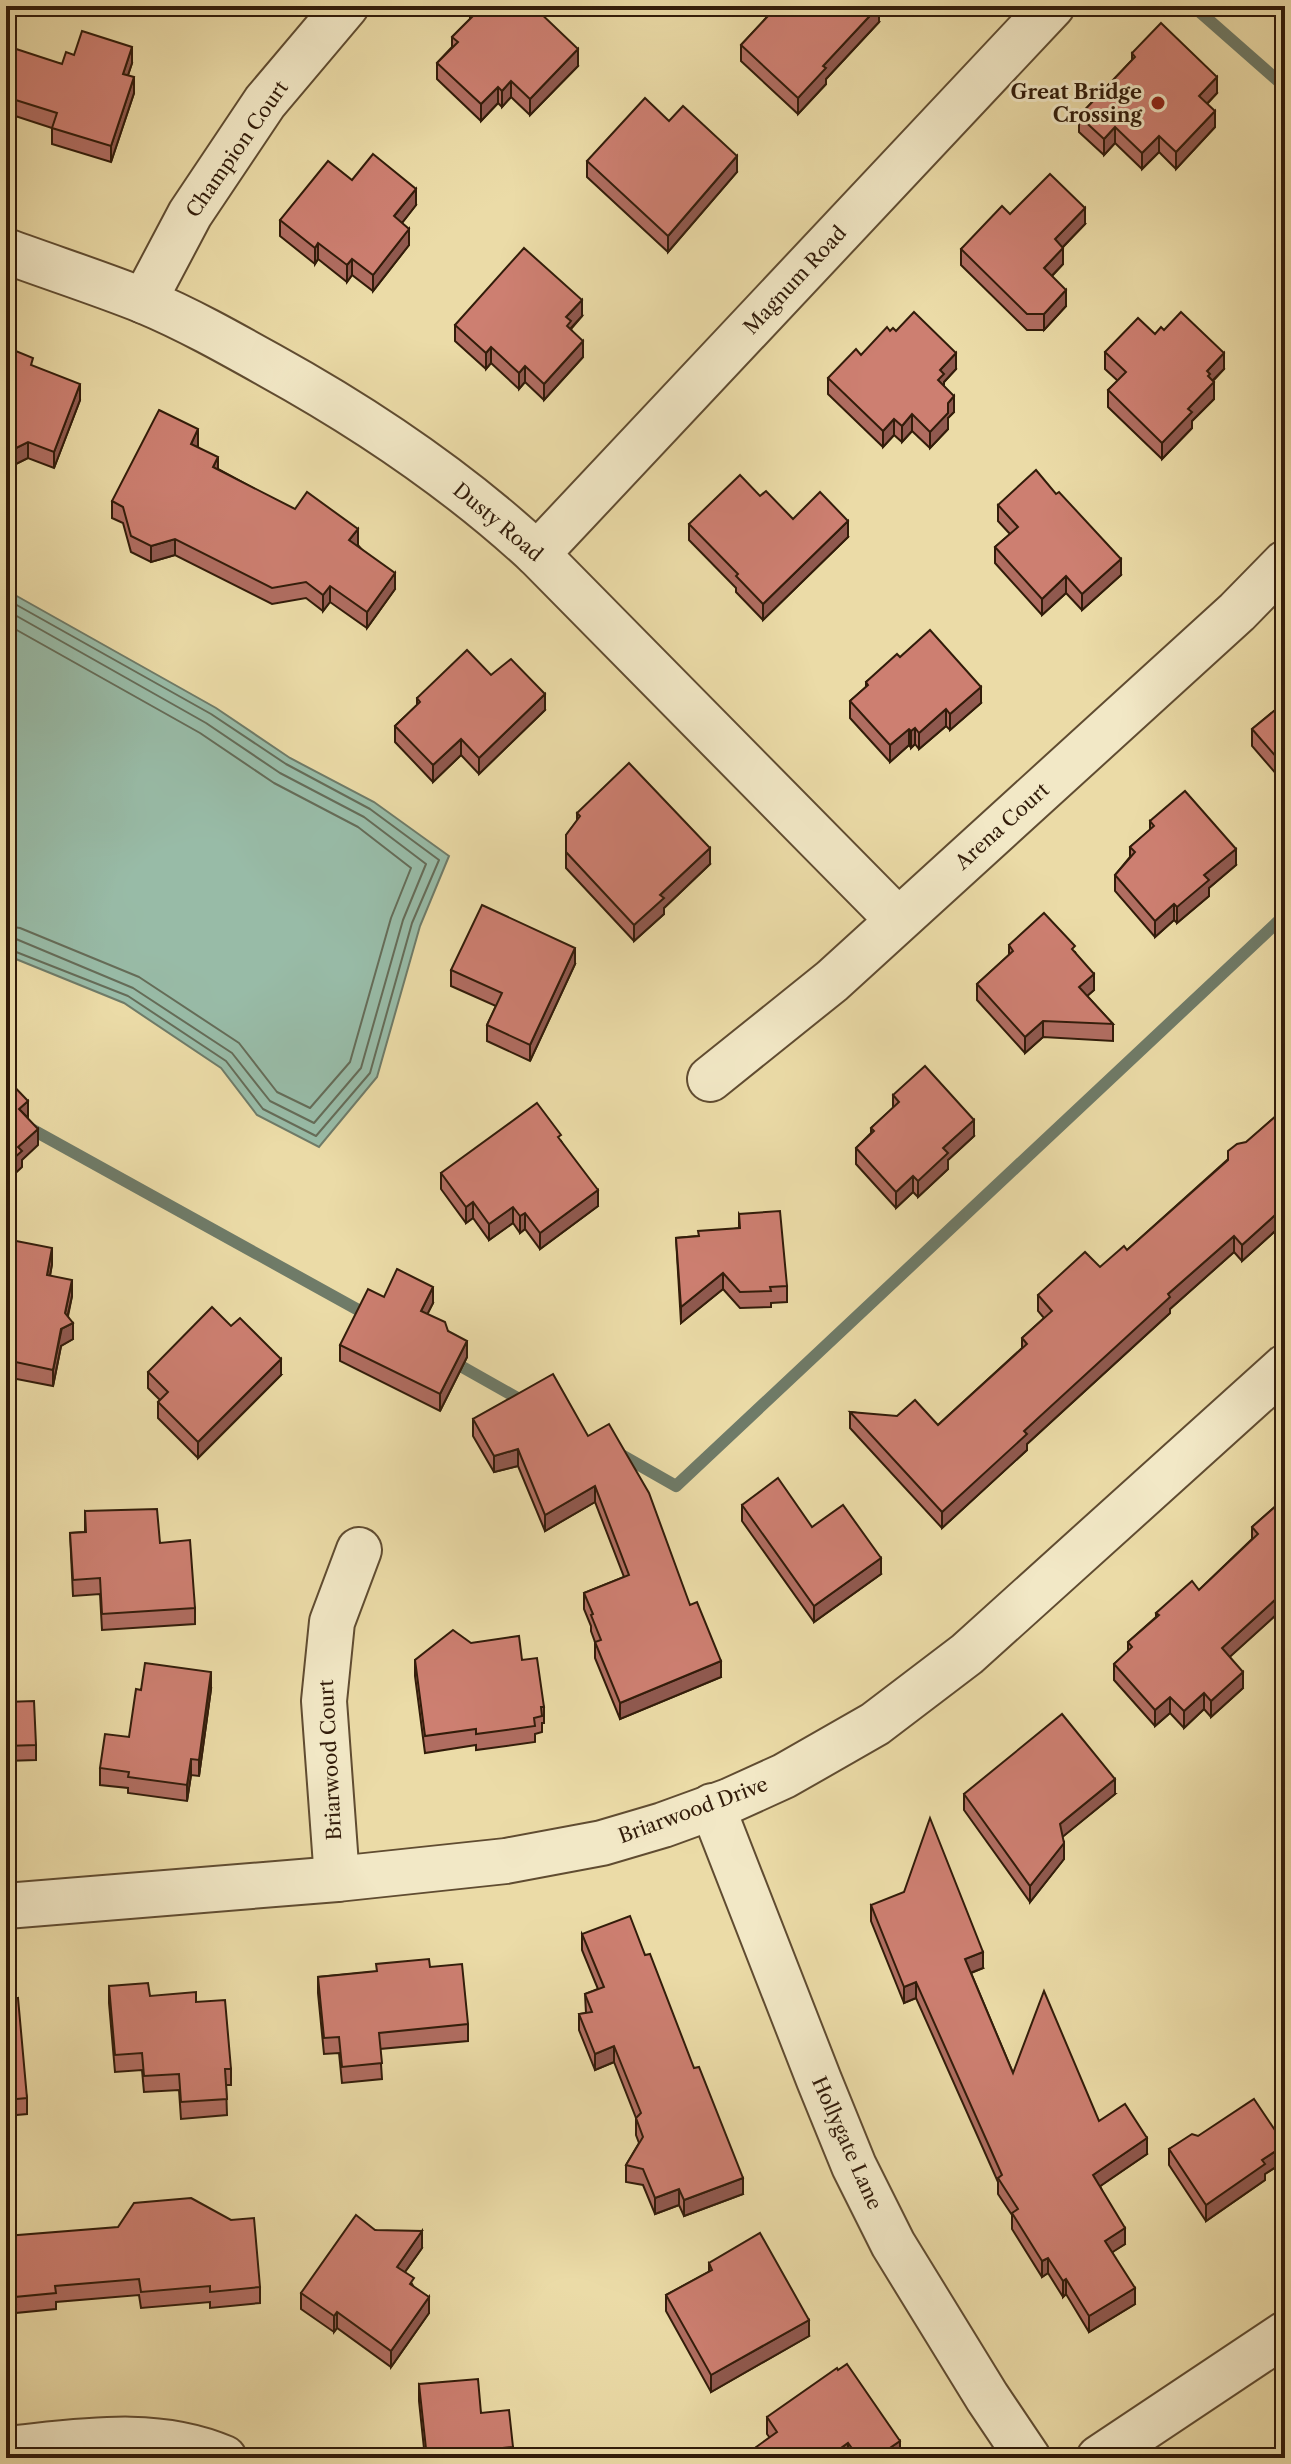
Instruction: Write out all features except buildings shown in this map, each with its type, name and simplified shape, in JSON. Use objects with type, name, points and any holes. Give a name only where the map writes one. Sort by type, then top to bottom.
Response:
[{"type":"street","name":"Champion Court","points":[[144,301],[190,214],[265,102],[346,6]]},
{"type":"street","name":"Magnum Road","points":[[537,554],[1052,6]]},
{"type":"street","name":"Dusty Road","points":[[6,251],[144,301],[214,334],[329,398],[420,458],[511,529],[537,554],[898,920]]},
{"type":"street","name":"Arena Court","points":[[710,1079],[832,981],[1237,612],[1285,563]]},
{"type":"street","name":"Briarwood Drive","points":[[6,1906],[337,1879],[506,1861],[574,1848],[663,1825],[729,1801],[784,1776],[875,1724],[955,1663],[1285,1367]]},
{"type":"street","name":"Briarwood Court","points":[[337,1879],[324,1679],[332,1622],[359,1550]]},
{"type":"street","name":"Hollygate Lane","points":[[712,1806],[854,2166],[893,2244],[1028,2458]]},
{"type":"street","points":[[1099,2458],[1285,2334]]},
{"type":"street","points":[[6,2449],[122,2439],[164,2441],[224,2458]]},
{"type":"water","points":[[6,590],[216,708],[290,758],[374,802],[449,856],[420,926],[377,1077],[319,1147],[257,1115],[221,1068],[124,1003],[6,955]]},
{"type":"waterway","points":[[1193,6],[1285,87]]},
{"type":"waterway","points":[[618,1453],[676,1486],[1285,915]]},
{"type":"waterway","points":[[6,1115],[371,1317]]},
{"type":"waterway","points":[[450,1360],[528,1404]]},
{"type":"place","name":"Great Bridge Crossing","points":[[1158,103]]}]
